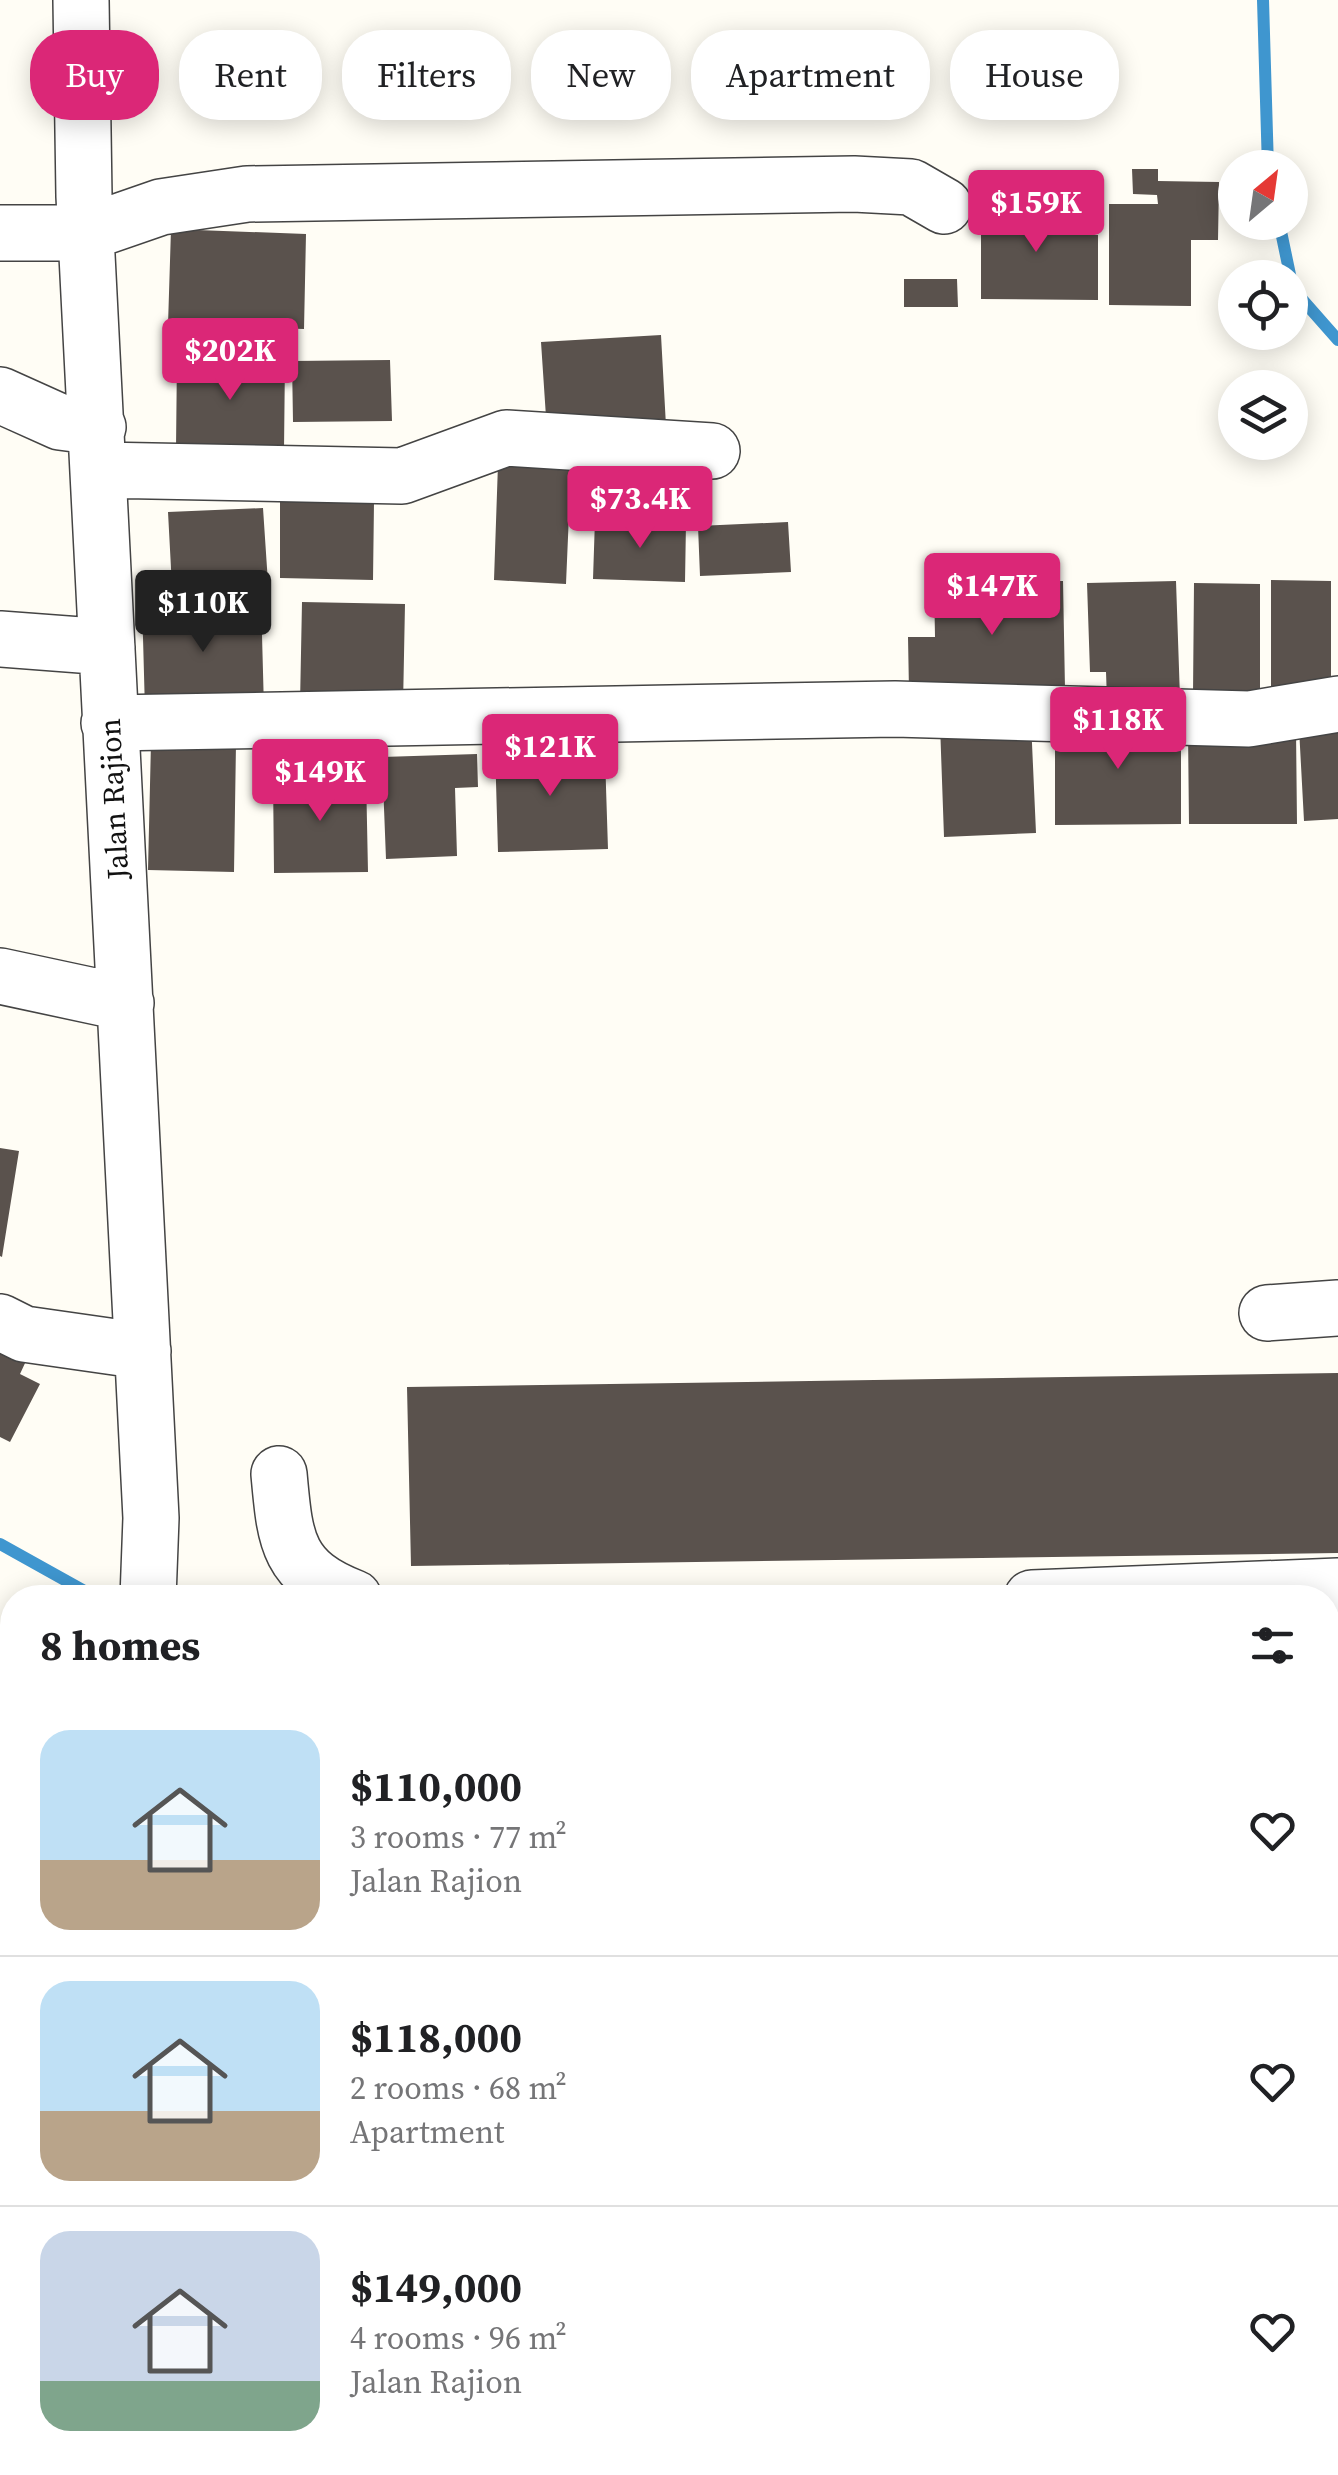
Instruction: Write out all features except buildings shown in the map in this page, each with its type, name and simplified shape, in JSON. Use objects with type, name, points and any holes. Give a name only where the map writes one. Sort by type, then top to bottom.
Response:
[{"type":"street","name":"Jalan Rajion","points":[[81,0],[86,233],[151,1518],[148,1585]]},
{"type":"street","points":[[0,232],[86,233],[160,206],[247,194],[854,184],[910,187],[944,206]]},
{"type":"street","points":[[0,395],[60,422],[99,448],[402,476],[506,438],[712,452]]},
{"type":"street","points":[[0,639],[108,646]]},
{"type":"street","points":[[109,723],[895,708],[1249,719],[1338,704]]},
{"type":"street","points":[[0,976],[126,1003]]},
{"type":"street","points":[[1266,1313],[1338,1308]]},
{"type":"street","points":[[0,1322],[24,1334],[142,1351]]},
{"type":"street","points":[[279,1474],[286,1539],[296,1561],[327,1585]]},
{"type":"waterway","points":[[1263,0],[1267,150]]},
{"type":"waterway","points":[[1283,240],[1293,289],[1338,340]]},
{"type":"waterway","points":[[0,1544],[74,1585]]}]
